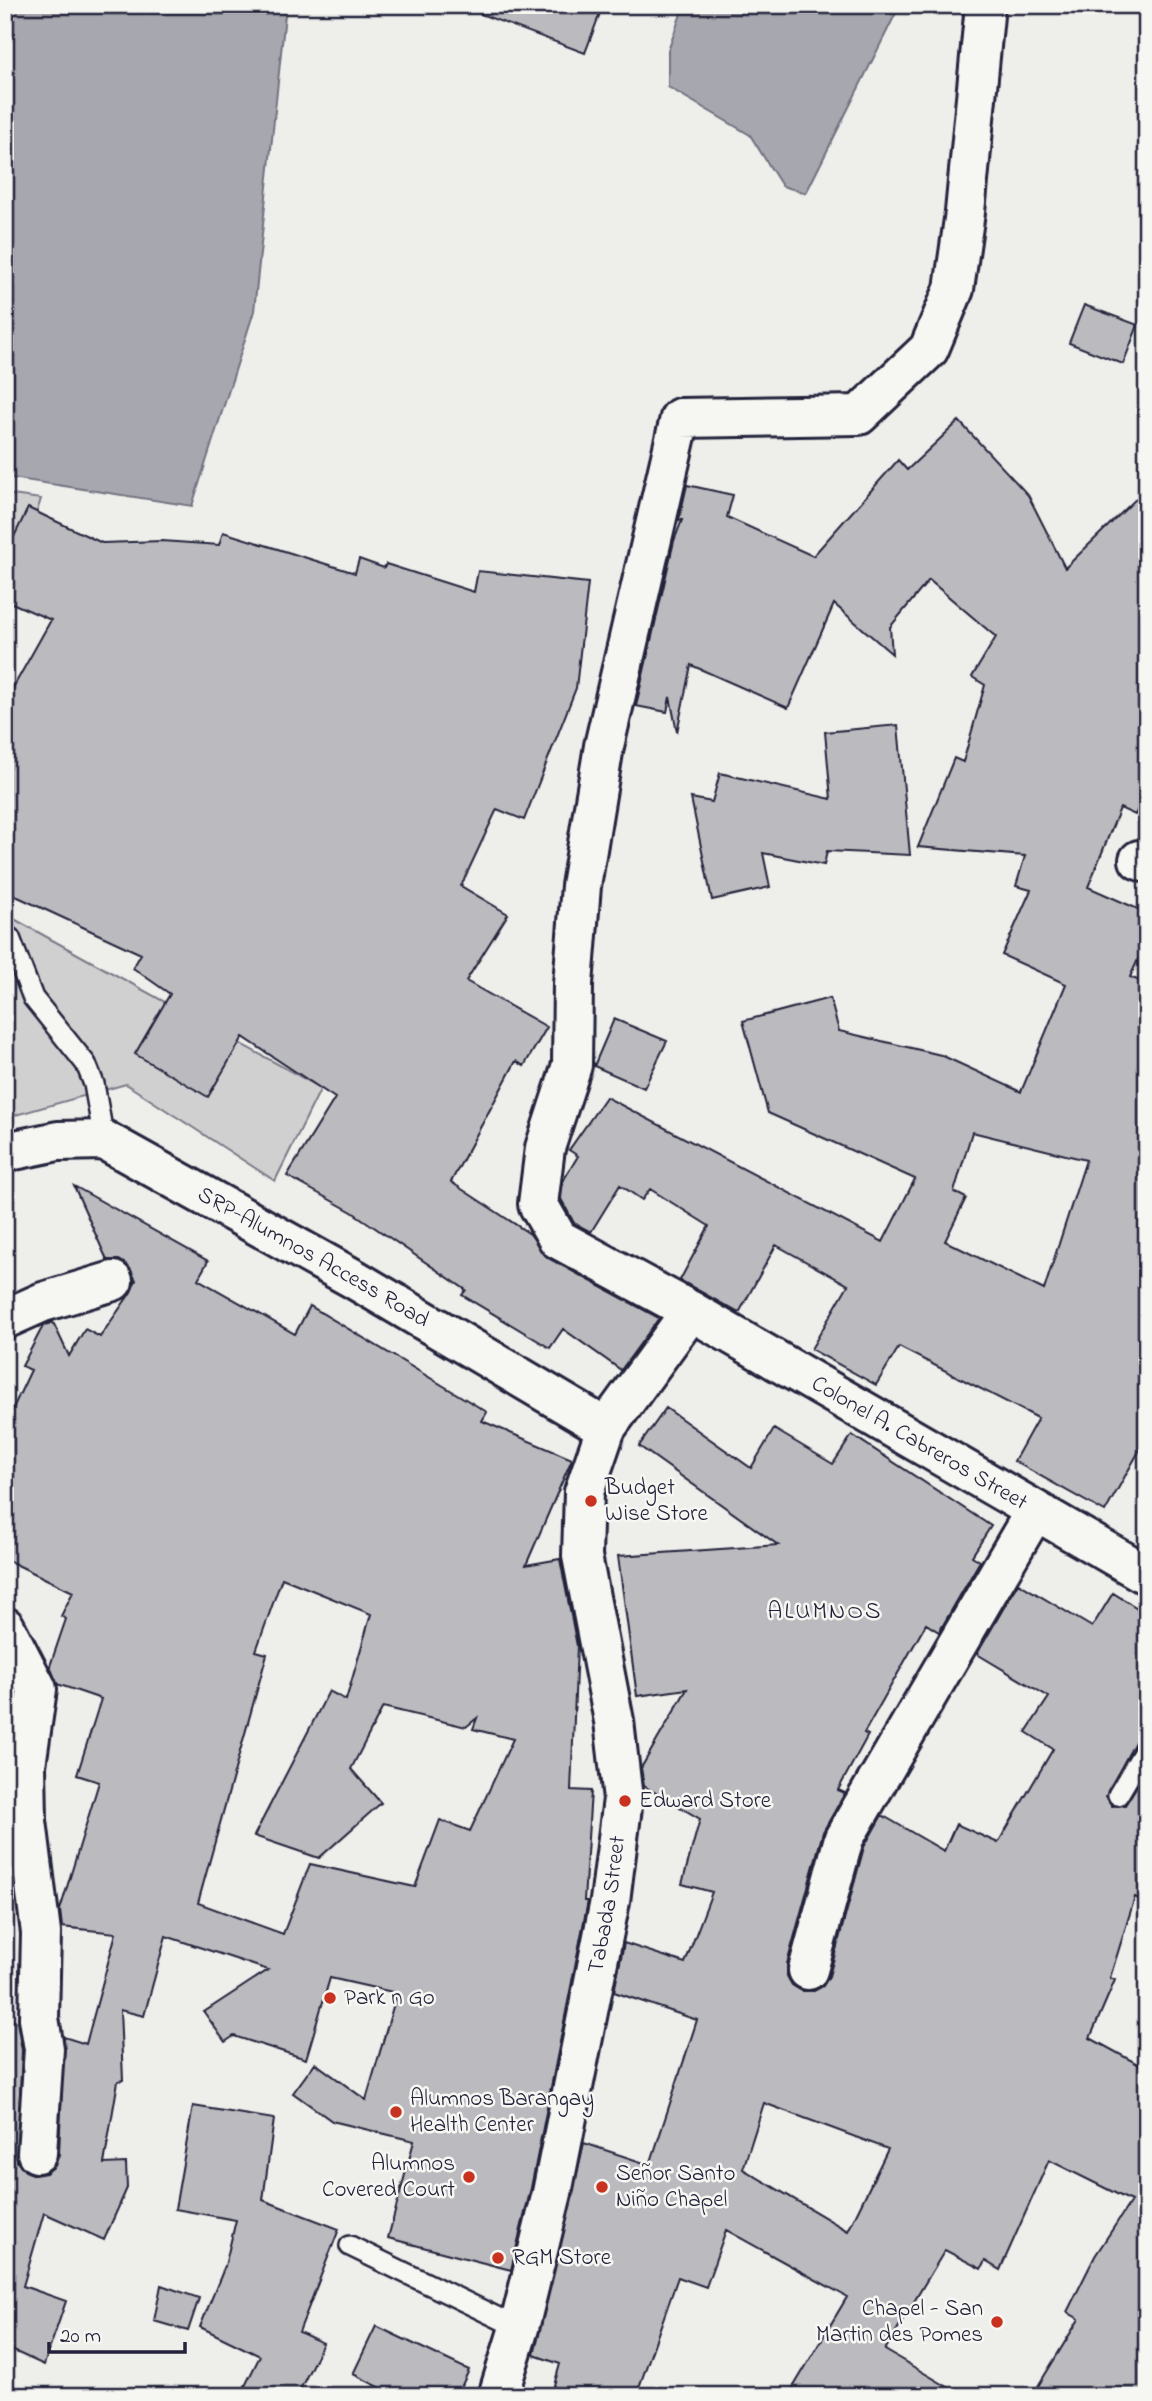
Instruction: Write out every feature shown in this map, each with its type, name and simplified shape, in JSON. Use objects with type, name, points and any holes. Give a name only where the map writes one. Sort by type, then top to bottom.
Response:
[{"type":"street","name":"Colonel A. Cabreros Street","points":[[985,5],[975,121],[956,276],[929,349],[859,415],[681,418],[604,746],[581,886],[573,984],[572,1066],[545,1148],[538,1204],[558,1239],[691,1311],[1147,1575]]},
{"type":"street","name":"SRP-Alumnos Access Road","points":[[5,1153],[58,1140],[104,1140],[354,1279],[606,1428]]},
{"type":"street","points":[[5,1319],[43,1301],[113,1281]]},
{"type":"street","name":"Tabada Street","points":[[498,2396],[519,2328],[574,2087],[610,1901],[623,1798],[614,1721],[582,1556],[584,1492],[606,1428],[691,1311]]},
{"type":"street","points":[[808,1970],[844,1838],[1035,1511]]},
{"type":"street","points":[[5,1627],[37,1689],[26,1779],[27,1821],[41,1933],[38,2018],[44,2049],[37,2153]]},
{"type":"lane","points":[[10,938],[33,998],[86,1064],[94,1083],[104,1140]]},
{"type":"lane","points":[[1118,1795],[1147,1746]]},
{"type":"lane","points":[[350,2246],[519,2328]]},
{"type":"shaded area","points":[[5,5],[286,5],[254,311],[192,506],[5,477]]},
{"type":"shaded area","points":[[684,5],[900,5],[806,193],[782,186],[750,135],[668,87],[668,51]]},
{"type":"shaded area","points":[[5,494],[41,499],[5,608]]},
{"type":"shaded area","points":[[5,914],[321,1088],[275,1181],[126,1084],[5,1118]]},
{"type":"building","points":[[468,5],[603,5],[585,53],[467,9]]},
{"type":"building","points":[[1084,305],[1138,325],[1123,364],[1069,343]]},
{"type":"building","points":[[959,421],[1028,495],[1065,568],[1147,488],[1147,791],[1135,815],[1120,808],[1088,887],[1147,913],[1147,940],[1130,977],[1147,984],[1147,1437],[1105,1512],[1014,1461],[1038,1418],[899,1347],[876,1385],[811,1349],[848,1285],[776,1245],[739,1313],[680,1280],[709,1226],[650,1189],[642,1200],[620,1185],[591,1232],[574,1223],[561,1199],[563,1181],[578,1156],[569,1150],[606,1097],[883,1242],[915,1179],[768,1113],[743,1021],[830,998],[839,1031],[941,1055],[1021,1092],[1066,984],[1002,955],[1031,890],[1016,886],[1025,856],[918,847],[954,758],[963,762],[985,685],[972,677],[996,637],[929,580],[890,627],[892,654],[834,604],[788,708],[691,665],[677,732],[670,697],[667,712],[636,706],[674,541],[682,520],[679,520],[687,485],[733,495],[727,517],[813,556],[898,460],[907,470]],"holes":[[[972,1132],[1086,1160],[1044,1290],[945,1241],[966,1198],[954,1192]]]},
{"type":"building","points":[[28,508],[102,543],[162,541],[219,545],[223,532],[355,573],[359,559],[384,568],[386,564],[474,592],[478,571],[588,583],[576,688],[524,820],[497,809],[461,886],[508,914],[466,981],[547,1027],[524,1066],[516,1061],[451,1182],[530,1234],[548,1258],[659,1318],[621,1370],[563,1329],[550,1348],[462,1295],[466,1290],[352,1212],[287,1176],[335,1098],[243,1037],[208,1097],[135,1054],[170,994],[133,968],[141,954],[5,891],[5,702],[51,620],[5,600],[5,555]]},
{"type":"building","points":[[898,725],[910,855],[827,851],[824,865],[763,853],[770,887],[712,900],[691,798],[712,802],[720,773],[831,799],[825,732]]},
{"type":"building","points":[[614,1019],[667,1041],[644,1088],[594,1066]]},
{"type":"building","points":[[74,1186],[208,1261],[198,1279],[295,1334],[310,1306],[487,1412],[482,1421],[572,1459],[526,1565],[560,1559],[577,1646],[571,1790],[591,1791],[584,1901],[588,1901],[531,2188],[511,2270],[388,2238],[414,2141],[332,2121],[293,2093],[315,2063],[366,2100],[397,1993],[330,1978],[306,2059],[234,2036],[225,2042],[204,2012],[268,1970],[166,1936],[144,2016],[120,2010],[123,2080],[118,2081],[104,2164],[126,2163],[127,2188],[104,2240],[44,2213],[23,2286],[66,2301],[44,2365],[5,2347],[5,2018],[17,2022],[22,2050],[17,2162],[25,2171],[35,2175],[46,2173],[55,2166],[59,2154],[64,2037],[86,2044],[116,1933],[62,1927],[60,1910],[99,1782],[77,1775],[101,1699],[57,1684],[50,1666],[66,1619],[61,1616],[73,1592],[5,1559],[5,1425],[31,1370],[22,1366],[43,1326],[53,1322],[69,1356],[85,1329],[100,1337],[129,1295],[136,1280],[127,1265],[119,1260],[107,1260]],"holes":[[[282,1578],[371,1614],[346,1700],[329,1691],[254,1836],[319,1858],[381,1803],[351,1769],[383,1707],[466,1727],[477,1718],[473,1729],[513,1739],[470,1831],[440,1820],[415,1887],[310,1864],[283,1934],[198,1903],[267,1654],[256,1651]]]},
{"type":"building","points":[[666,1408],[751,1468],[774,1429],[833,1464],[852,1435],[991,1526],[972,1556],[980,1561],[939,1632],[926,1624],[864,1733],[868,1735],[838,1790],[845,1793],[823,1832],[787,1964],[787,1976],[792,1985],[802,1991],[814,1991],[823,1986],[829,1976],[864,1847],[882,1815],[944,1851],[956,1824],[998,1843],[1053,1749],[1026,1732],[1049,1697],[977,1654],[1018,1583],[1092,1627],[1113,1593],[1147,1614],[1147,1734],[1136,1740],[1106,1796],[1112,1806],[1125,1805],[1147,1770],[1147,1903],[1135,1897],[1110,1978],[1115,1980],[1090,2038],[1147,2069],[1147,2396],[1032,2396],[1079,2319],[1067,2312],[1095,2256],[1131,2201],[1049,2160],[1000,2270],[985,2261],[981,2269],[945,2250],[885,2350],[963,2396],[788,2396],[847,2297],[726,2230],[706,2287],[678,2277],[636,2396],[551,2396],[560,2364],[534,2355],[584,2143],[650,2165],[697,2020],[614,1992],[624,1943],[685,1963],[712,1892],[682,1884],[700,1819],[644,1786],[641,1768],[687,1689],[637,1696],[618,1556],[778,1545],[639,1446]],"holes":[[[764,2103],[888,2149],[848,2231],[743,2169]]]},
{"type":"building","points":[[193,2106],[274,2119],[263,2200],[339,2229],[299,2332],[323,2343],[297,2396],[240,2396],[260,2356],[200,2327],[225,2266],[236,2220],[175,2209]]},
{"type":"building","points":[[161,2285],[199,2298],[188,2331],[154,2321]]},
{"type":"building","points":[[376,2326],[469,2370],[457,2396],[397,2396],[353,2374]]},
{"type":"place","name":"Budget Wise Store","points":[[591,1501]]},
{"type":"place","name":"Edward Store","points":[[625,1801]]},
{"type":"place","name":"Park n Go","points":[[330,1998]]},
{"type":"place","name":"Alumnos Barangay Health Center","points":[[396,2112]]},
{"type":"place","name":"Alumnos Covered Court","points":[[469,2177]]},
{"type":"place","name":"Señor Santo Niño Chapel","points":[[602,2187]]},
{"type":"place","name":"RGM Store","points":[[498,2258]]},
{"type":"place","name":"Chapel - San Martin des Pomes","points":[[997,2322]]},
{"type":"district","name":"ALUMNOS","points":[[825,1612]]}]
